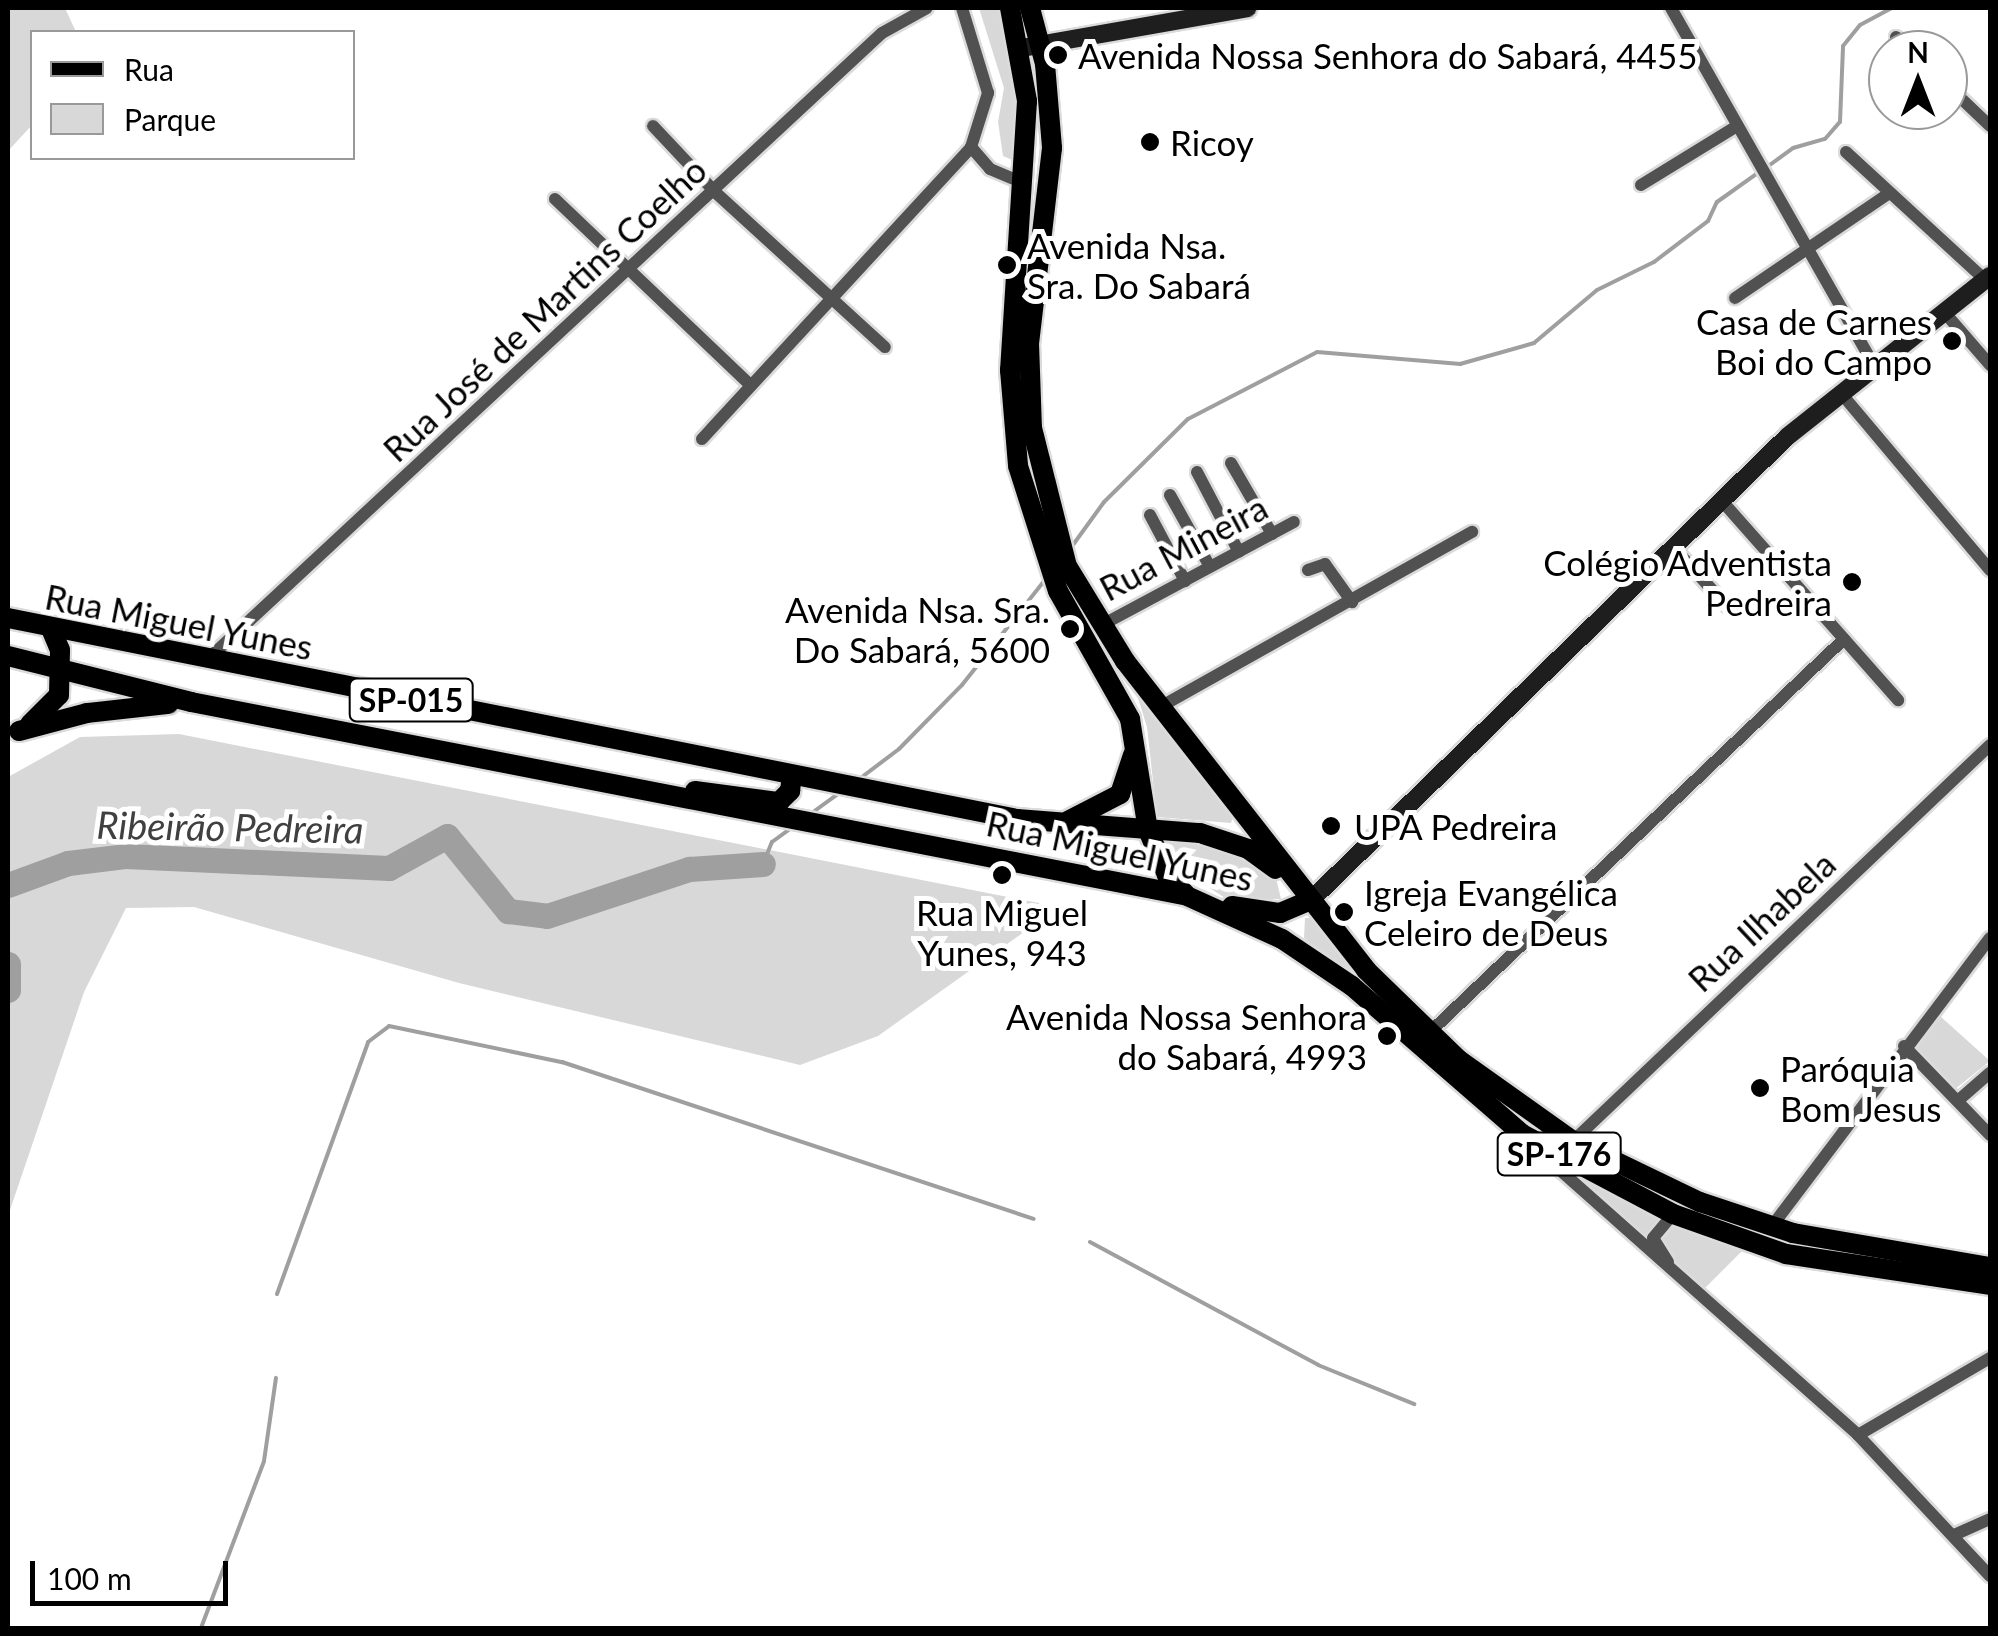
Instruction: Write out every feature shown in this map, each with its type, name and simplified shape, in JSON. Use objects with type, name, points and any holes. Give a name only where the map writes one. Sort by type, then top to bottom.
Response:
[{"type":"main road","points":[[1010,8],[1030,46],[1052,148],[1028,343],[1032,428],[1051,519],[1100,626],[1311,900]]},
{"type":"main road","points":[[1030,8],[1026,184],[1010,370],[1018,466],[1058,591],[1123,700],[1136,744],[1148,830],[1160,863],[1187,896]]},
{"type":"main road","name":"Rua Miguel Yunes","points":[[8,618],[52,631],[1056,825],[1148,830],[1229,841],[1267,860],[1311,900]]},
{"type":"main road","points":[[13,735],[47,713],[60,695],[62,671],[52,631]]},
{"type":"main road","name":"Rua Miguel Yunes","points":[[8,656],[191,702],[1267,914],[1311,900]]},
{"type":"main road","points":[[13,735],[115,708],[191,702]]},
{"type":"main road","points":[[1056,825],[1120,794],[1136,744]]},
{"type":"main road","points":[[658,794],[713,790],[779,802],[790,791],[792,775]]},
{"type":"main road","name":"SP-176","points":[[1187,896],[1301,950],[1522,1134],[1673,1214],[1786,1254],[1990,1285]]},
{"type":"main road","name":"SP-176","points":[[1311,900],[1429,1033],[1572,1141],[1700,1202],[1772,1226],[1897,1255],[1990,1267]]},
{"type":"street","name":"Rua José de Martins Coelho","points":[[207,660],[882,33],[926,8]]},
{"type":"street","points":[[702,439],[971,148],[988,93],[962,8]]},
{"type":"street","points":[[1030,46],[1248,8]]},
{"type":"street","points":[[1671,8],[1874,365]]},
{"type":"street","points":[[1968,105],[1990,126]]},
{"type":"street","points":[[652,126],[715,192],[885,347]]},
{"type":"street","points":[[1641,186],[1737,126]]},
{"type":"street","points":[[971,148],[990,170],[1026,184]]},
{"type":"street","points":[[1311,900],[1722,501],[1840,392],[1988,278],[1888,194],[1846,152]]},
{"type":"street","points":[[1735,298],[1888,194]]},
{"type":"street","points":[[555,199],[749,384]]},
{"type":"street","points":[[1946,313],[1990,365]]},
{"type":"street","points":[[1840,392],[1990,570]]},
{"type":"street","points":[[1231,463],[1272,534]]},
{"type":"street","points":[[1197,472],[1239,552]]},
{"type":"street","points":[[1170,495],[1210,567]]},
{"type":"street","points":[[1722,501],[1898,700]]},
{"type":"street","points":[[1150,515],[1185,581]]},
{"type":"street","name":"Rua Mineira","points":[[1100,626],[1294,522]]},
{"type":"street","points":[[1160,707],[1472,532]]},
{"type":"street","points":[[1674,548],[1727,606]]},
{"type":"street","points":[[1308,570],[1324,564],[1352,602]]},
{"type":"street","points":[[1429,1033],[1844,639]]},
{"type":"street","name":"Rua Ilhabela","points":[[1572,1141],[1990,744]]},
{"type":"street","points":[[1772,1226],[1904,1046],[1990,938]]},
{"type":"street","points":[[1904,1046],[1961,1098],[1990,1135]]},
{"type":"street","points":[[1961,1098],[1990,1073]]},
{"type":"street","points":[[1522,1134],[1858,1435],[1990,1576]]},
{"type":"street","points":[[1673,1214],[1654,1238],[1678,1277]]},
{"type":"street","points":[[1858,1435],[1990,1358]]},
{"type":"street","points":[[1954,1535],[1990,1519]]},
{"type":"green space","points":[[8,8],[65,8],[75,30],[30,30],[30,127],[8,151]]},
{"type":"green space","points":[[979,8],[1004,8],[1019,66],[1019,163],[1003,156],[998,122],[1004,88]]},
{"type":"green space","points":[[1134,685],[1233,817],[1231,823],[1157,817],[1147,727]]},
{"type":"green space","points":[[179,734],[1059,907],[878,1036],[800,1065],[459,983],[194,907],[126,908],[84,992],[8,1216],[8,777],[80,737]]},
{"type":"green space","points":[[1176,840],[1226,847],[1276,878],[1281,899],[1230,901],[1170,863],[1167,844]]},
{"type":"green space","points":[[1305,918],[1312,918],[1362,984],[1304,938]]},
{"type":"green space","points":[[1940,1016],[1990,1061],[1954,1090],[1917,1048]]},
{"type":"green space","points":[[1551,1156],[1744,1249],[1703,1290]]},
{"type":"waterway","points":[[1767,167],[1793,148],[1825,139],[1840,122],[1843,46],[1860,25],[1892,8]]},
{"type":"waterway","points":[[1070,549],[1104,502],[1188,419],[1317,352],[1460,364],[1534,343],[1597,290],[1654,262],[1708,221],[1717,202],[1759,172]]},
{"type":"waterway","points":[[858,780],[899,749],[962,685],[1045,580]]},
{"type":"waterway","points":[[809,815],[842,791]]},
{"type":"waterway","points":[[763,864],[772,842],[794,826]]},
{"type":"waterway","name":"Ribeirão Pedreira","points":[[8,885],[68,863],[125,856],[389,868],[447,836],[508,911],[547,916],[689,869],[763,864]]},
{"type":"waterway","name":"Ribeirão Pedreira","points":[[8,964],[8,990]]},
{"type":"waterway","points":[[277,1294],[368,1042],[389,1026],[562,1062],[1034,1219]]},
{"type":"waterway","points":[[1090,1242],[1318,1365],[1414,1404]]},
{"type":"waterway","points":[[201,1628],[264,1461],[276,1378]]},
{"type":"place","name":"Avenida Nossa Senhora do Sabará, 4455","points":[[1058,55]]},
{"type":"place","name":"Ricoy","points":[[1150,142]]},
{"type":"place","name":"Avenida Nsa. Sra. Do Sabará","points":[[1007,265]]},
{"type":"place","name":"Casa de Carnes Boi do Campo","points":[[1952,341]]},
{"type":"place","name":"Colégio Adventista Pedreira","points":[[1852,582]]},
{"type":"place","name":"Avenida Nsa. Sra. Do Sabará, 5600","points":[[1070,629]]},
{"type":"place","name":"UPA Pedreira","points":[[1331,826]]},
{"type":"place","name":"Rua Miguel Yunes, 943","points":[[1002,875]]},
{"type":"place","name":"Igreja Evangélica Celeiro de Deus","points":[[1344,912]]},
{"type":"place","name":"Avenida Nossa Senhora do Sabará, 4993","points":[[1387,1036]]},
{"type":"place","name":"Paróquia Bom Jesus","points":[[1760,1088]]}]
